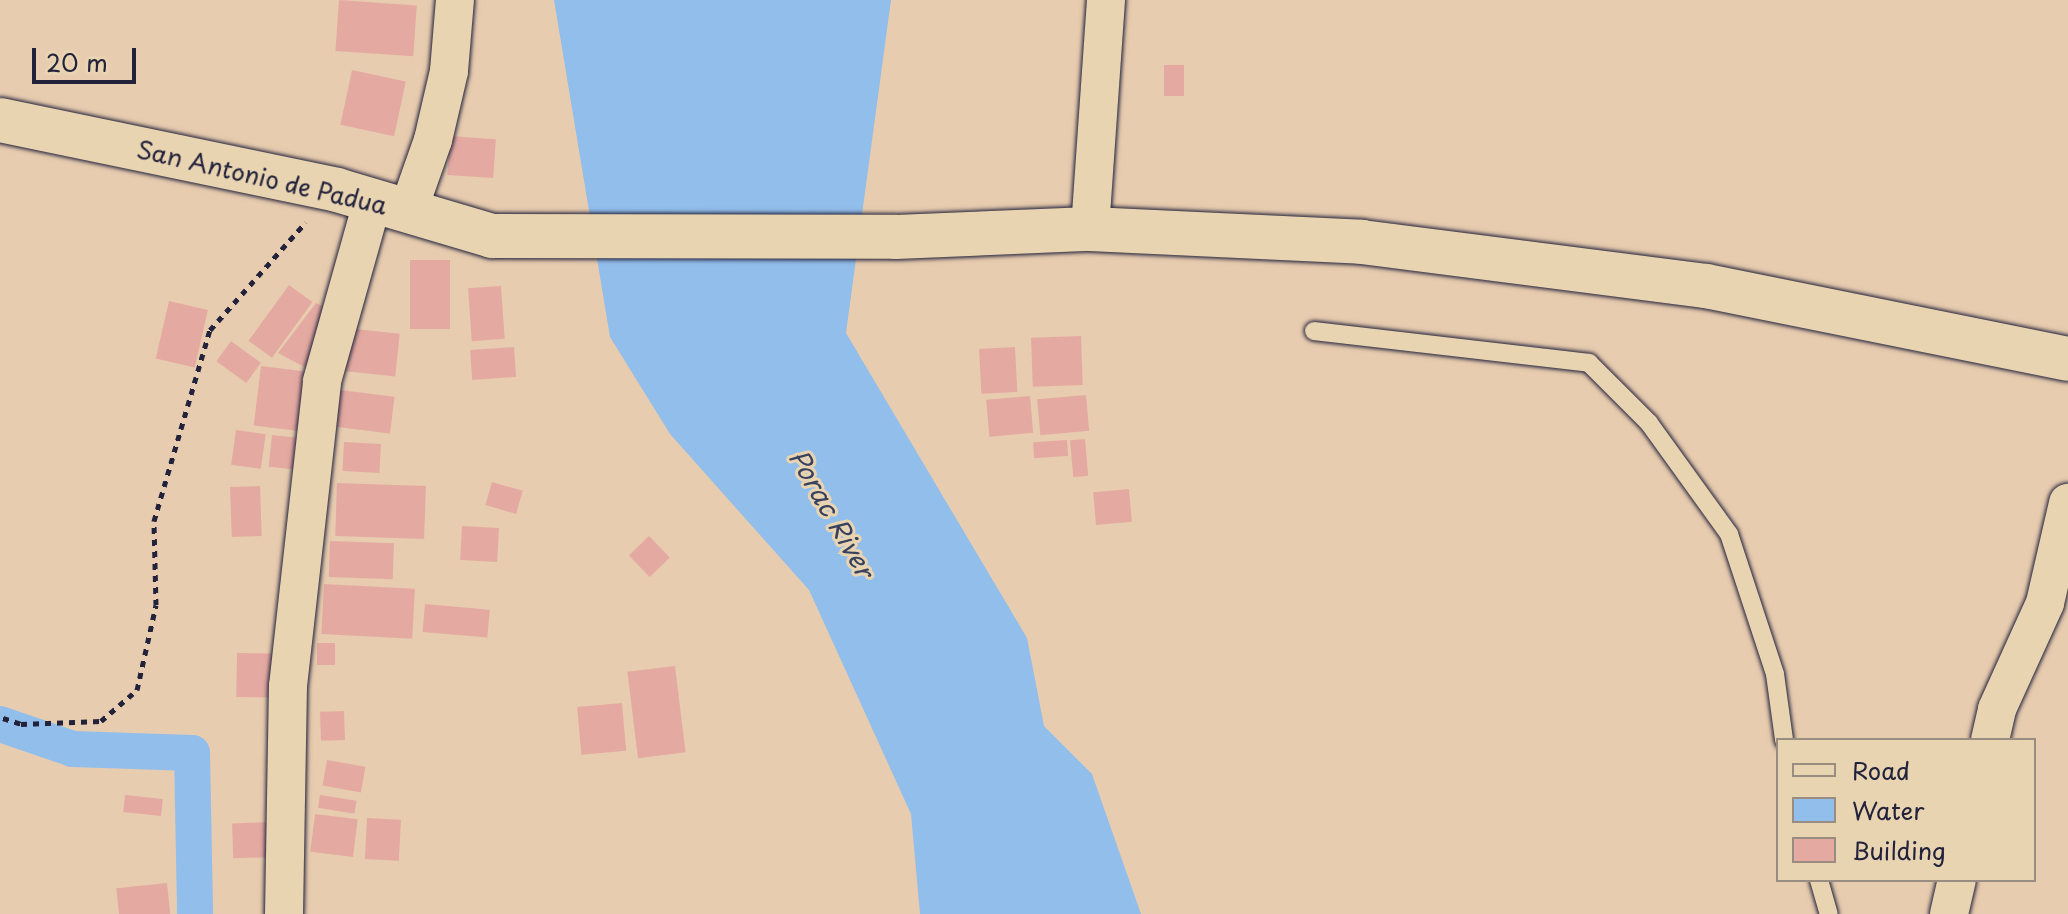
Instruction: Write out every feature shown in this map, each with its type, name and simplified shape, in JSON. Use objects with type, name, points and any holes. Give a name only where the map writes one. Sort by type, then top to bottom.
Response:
[{"type":"street","points":[[284,914],[288,686],[322,381],[373,200],[433,140],[449,71],[455,0]]},
{"type":"street","points":[[1090,229],[1106,0]]},
{"type":"street","name":"San Antonio de Padua","points":[[0,120],[373,200],[492,236],[523,239],[896,237],[1090,229],[1362,242],[1706,286],[2068,359]]},
{"type":"street","points":[[1990,738],[1997,709],[2045,603],[2068,503]]},
{"type":"street","points":[[1949,914],[1957,882]]},
{"type":"lane","points":[[1314,331],[1589,363],[1649,423],[1729,534],[1775,674],[1784,738]]},
{"type":"lane","points":[[1820,882],[1829,914]]},
{"type":"path","points":[[3,718],[21,724],[101,721],[137,690],[156,605],[154,521],[210,330],[266,263],[373,200]]},
{"type":"water","name":"Porac River","points":[[554,0],[891,0],[846,333],[1027,638],[1044,726],[1092,774],[1141,914],[920,914],[911,814],[809,590],[670,434],[610,337]]},
{"type":"building","points":[[339,0],[417,5],[413,56],[335,51]]},
{"type":"building","points":[[1164,65],[1184,65],[1184,96],[1164,96]]},
{"type":"building","points":[[352,70],[406,81],[394,136],[340,125]]},
{"type":"building","points":[[450,136],[496,139],[493,178],[447,175]]},
{"type":"building","points":[[410,260],[450,260],[450,329],[410,329]]},
{"type":"building","points":[[289,285],[312,302],[272,358],[248,341]]},
{"type":"building","points":[[501,286],[505,339],[472,341],[468,288]]},
{"type":"building","points":[[169,301],[208,310],[195,367],[156,358]]},
{"type":"building","points":[[316,303],[330,310],[312,371],[278,353]]},
{"type":"building","points":[[346,328],[400,334],[395,376],[342,371]]},
{"type":"building","points":[[1081,336],[1083,385],[1033,387],[1031,338]]},
{"type":"building","points":[[231,341],[261,363],[246,383],[216,361]]},
{"type":"building","points":[[514,347],[516,377],[472,380],[470,350]]},
{"type":"building","points":[[1015,347],[1017,392],[981,394],[979,349]]},
{"type":"building","points":[[261,366],[312,372],[304,432],[254,426]]},
{"type":"building","points":[[332,389],[395,397],[390,433],[327,426]]},
{"type":"building","points":[[1086,395],[1089,431],[1040,435],[1037,399]]},
{"type":"building","points":[[1030,396],[1033,433],[989,437],[986,400]]},
{"type":"building","points":[[236,430],[266,434],[261,469],[231,465]]},
{"type":"building","points":[[272,435],[301,438],[297,470],[269,467]]},
{"type":"building","points":[[1085,439],[1088,476],[1073,477],[1070,440]]},
{"type":"building","points":[[1067,440],[1068,456],[1034,458],[1033,442]]},
{"type":"building","points":[[344,442],[381,444],[379,473],[342,471]]},
{"type":"building","points":[[492,482],[523,491],[516,514],[485,505]]},
{"type":"building","points":[[337,483],[426,486],[424,539],[335,536]]},
{"type":"building","points":[[260,486],[262,536],[232,537],[230,487]]},
{"type":"building","points":[[1129,489],[1132,522],[1096,525],[1093,492]]},
{"type":"building","points":[[462,526],[499,528],[497,562],[460,560]]},
{"type":"building","points":[[649,536],[670,558],[650,577],[629,555]]},
{"type":"building","points":[[330,541],[394,543],[393,579],[329,577]]},
{"type":"building","points":[[324,584],[415,589],[412,639],[321,634]]},
{"type":"building","points":[[425,604],[490,610],[487,638],[423,632]]},
{"type":"building","points":[[317,643],[335,643],[335,665],[317,665]]},
{"type":"building","points":[[237,653],[280,654],[279,698],[236,697]]},
{"type":"building","points":[[675,666],[686,752],[638,758],[627,672]]},
{"type":"building","points":[[622,703],[626,751],[581,755],[577,707]]},
{"type":"building","points":[[344,711],[345,740],[321,741],[320,712]]},
{"type":"building","points":[[327,760],[365,767],[361,792],[322,786]]},
{"type":"building","points":[[125,795],[163,799],[161,816],[123,812]]},
{"type":"building","points":[[320,795],[357,801],[355,814],[318,808]]},
{"type":"building","points":[[315,814],[358,819],[353,857],[310,852]]},
{"type":"building","points":[[367,818],[401,820],[399,861],[365,859]]},
{"type":"building","points":[[272,822],[273,857],[233,858],[232,823]]},
{"type":"building","points":[[167,883],[170,914],[119,914],[116,888]]},
{"type":"waterway","points":[[0,724],[73,749],[192,753],[195,914]]}]
